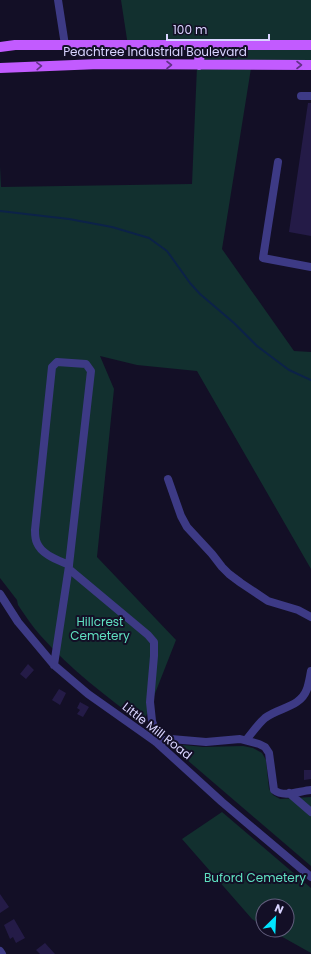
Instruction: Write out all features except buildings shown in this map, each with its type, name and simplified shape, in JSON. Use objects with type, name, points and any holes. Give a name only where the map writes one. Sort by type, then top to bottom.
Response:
[{"type":"main road","points":[[199,65],[200,45]]},
{"type":"main road","name":"Peachtree Industrial Boulevard","points":[[0,46],[311,45]]},
{"type":"main road","name":"Peachtree Industrial Boulevard","points":[[0,68],[99,64],[311,65]]},
{"type":"street","points":[[58,0],[65,45]]},
{"type":"street","points":[[301,96],[311,96]]},
{"type":"street","points":[[278,162],[262,258],[311,267]]},
{"type":"street","points":[[54,665],[69,567],[92,371],[86,364],[57,362],[52,367],[35,530],[36,542],[49,556],[69,567],[148,634],[154,642],[150,702],[152,721],[157,736],[156,742],[171,739],[206,742],[240,739],[259,744],[265,747],[269,753],[274,790],[278,794],[311,790]]},
{"type":"street","points":[[168,479],[181,516],[187,527],[229,574],[240,583],[268,600],[298,610],[311,617]]},
{"type":"street","name":"Little Mill Road","points":[[0,594],[18,622],[54,665],[88,694],[156,742],[222,802],[311,877]]},
{"type":"street","points":[[246,740],[264,719],[295,704],[301,699],[307,689],[311,670]]},
{"type":"street","points":[[289,793],[311,812]]},
{"type":"green space","name":"Hillcrest Cemetery","points":[[121,0],[311,0],[311,61],[252,62],[222,249],[294,351],[311,352],[311,569],[197,371],[137,365],[100,356],[114,389],[97,557],[176,640],[143,724],[89,682],[52,648],[31,624],[18,605],[17,600],[0,578],[0,166],[1,187],[192,184],[198,43],[128,46]]},
{"type":"green space","name":"Buford Cemetery","points":[[174,744],[203,747],[243,746],[253,748],[262,753],[266,760],[269,789],[273,795],[280,799],[311,797],[311,866],[172,747]]},
{"type":"green space","name":"Buford Cemetery","points":[[222,812],[311,888],[311,953],[284,938],[295,938],[295,898],[255,898],[255,921],[182,839]]},
{"type":"waterway","points":[[0,211],[69,219],[112,227],[149,238],[167,251],[190,283],[200,294],[234,323],[257,346],[289,370],[311,380]]}]
